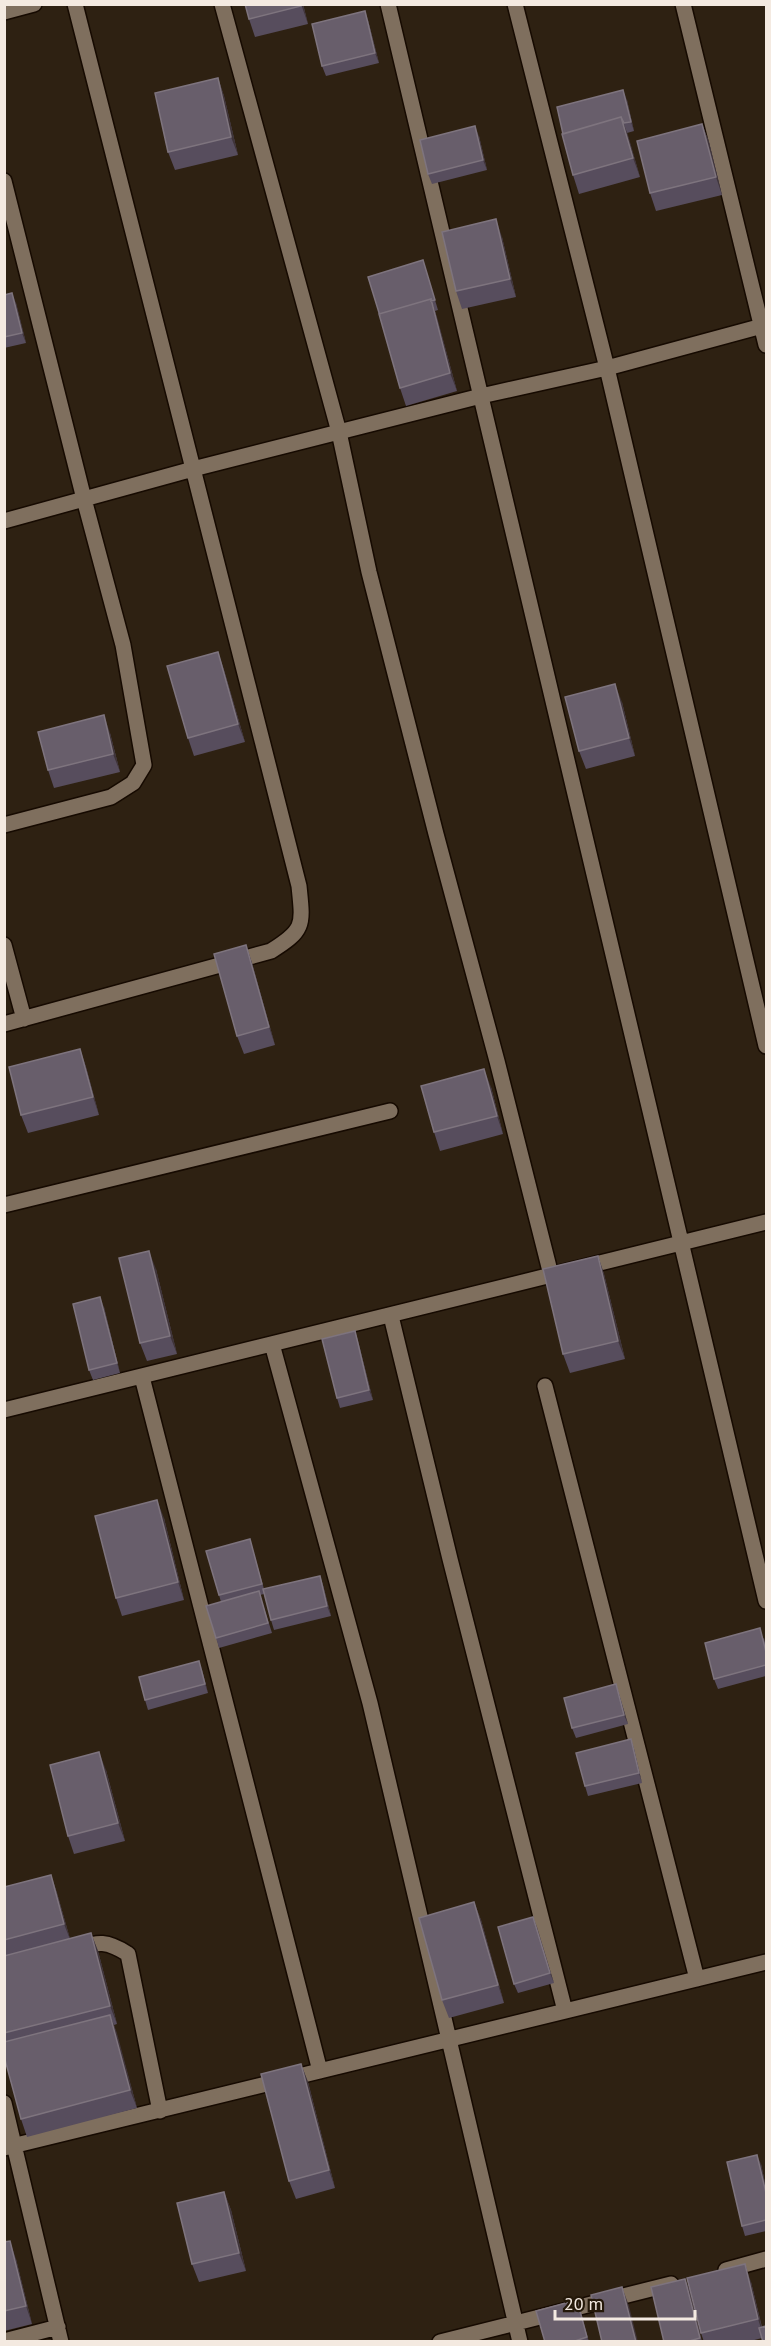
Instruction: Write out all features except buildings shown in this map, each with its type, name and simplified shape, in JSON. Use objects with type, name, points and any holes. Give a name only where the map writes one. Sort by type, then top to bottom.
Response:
[{"type":"street","points":[[4,12],[34,4]]},
{"type":"street","points":[[4,1024],[271,951],[292,938],[302,919],[299,886],[75,4]]},
{"type":"street","points":[[222,4],[339,432],[369,572],[551,1275]]},
{"type":"street","points":[[388,4],[766,1601]]},
{"type":"street","points":[[515,4],[607,368],[766,1046]]},
{"type":"street","points":[[683,4],[765,325],[766,345]]},
{"type":"street","points":[[4,181],[123,645],[144,765],[133,783],[111,797],[4,825]]},
{"type":"street","points":[[4,521],[193,469],[481,396],[607,368],[765,325]]},
{"type":"street","points":[[4,945],[24,1019]]},
{"type":"street","points":[[4,1205],[390,1111]]},
{"type":"street","points":[[4,1410],[766,1222]]},
{"type":"street","points":[[391,1316],[565,2011]]},
{"type":"street","points":[[272,1344],[370,1703],[520,2342]]},
{"type":"street","points":[[142,1377],[320,2071]]},
{"type":"street","points":[[545,1386],[697,1979]]},
{"type":"street","points":[[58,1953],[100,1942],[114,1945],[128,1954],[160,2111]]},
{"type":"street","points":[[9,2147],[766,1962]]},
{"type":"street","points":[[4,2103],[9,2147],[60,2334],[4,2341]]},
{"type":"street","points":[[709,2274],[766,2259]]},
{"type":"street","points":[[440,2342],[686,2280]]}]
